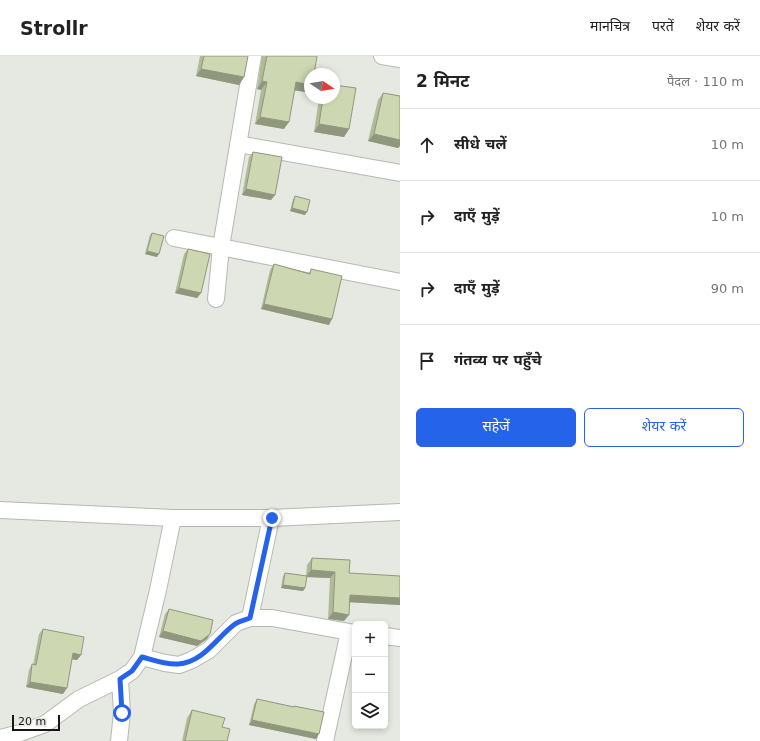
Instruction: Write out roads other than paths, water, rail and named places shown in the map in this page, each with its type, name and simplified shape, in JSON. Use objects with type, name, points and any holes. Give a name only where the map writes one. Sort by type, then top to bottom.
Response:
[{"type":"street","points":[[216,299],[221,247],[253,56]]},
{"type":"street","points":[[382,56],[400,59]]},
{"type":"street","points":[[238,144],[400,173]]},
{"type":"street","points":[[174,238],[400,282]]},
{"type":"street","points":[[0,510],[173,518],[272,518],[400,512]]},
{"type":"street","points":[[0,738],[45,724],[79,699],[120,679],[132,671],[142,657],[173,518]]},
{"type":"street","points":[[250,618],[272,518]]},
{"type":"street","points":[[142,657],[165,663],[179,664],[192,660],[209,650],[236,623],[250,618],[272,618],[352,632],[325,741]]},
{"type":"street","points":[[388,636],[400,638]]},
{"type":"street","points":[[119,741],[122,713],[120,679]]}]
